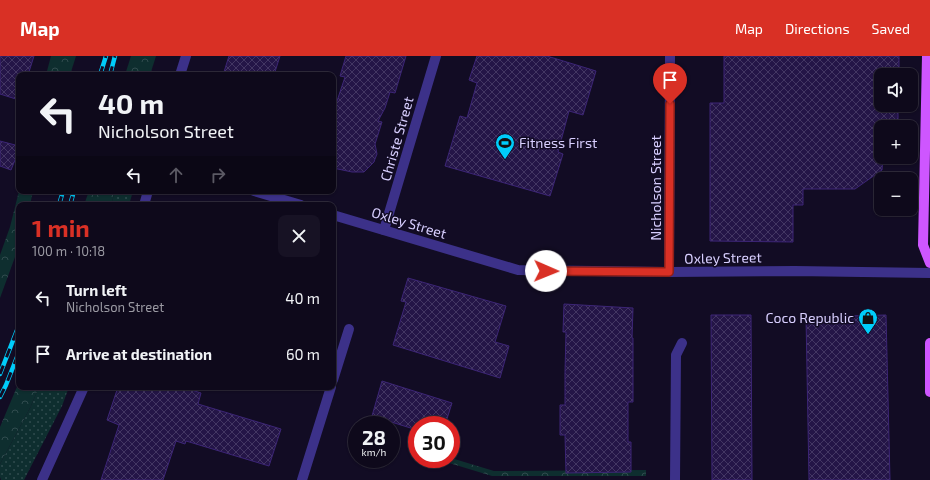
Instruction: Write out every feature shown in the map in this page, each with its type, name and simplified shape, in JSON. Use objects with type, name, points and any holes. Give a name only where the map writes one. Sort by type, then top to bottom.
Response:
[{"type":"main road","points":[[926,56],[923,245],[930,263]]},
{"type":"main road","points":[[930,343],[930,392]]},
{"type":"street","points":[[181,72],[186,56]]},
{"type":"street","name":"Christe Street","points":[[384,230],[436,56]]},
{"type":"street","name":"Nicholson Street","points":[[669,272],[670,56]]},
{"type":"street","points":[[264,194],[291,202]]},
{"type":"street","name":"Oxley Street","points":[[336,216],[518,270],[930,273]]},
{"type":"street","points":[[336,370],[349,329]]},
{"type":"street","points":[[675,480],[676,355],[682,343]]},
{"type":"street","points":[[42,480],[83,390]]},
{"type":"street","points":[[302,480],[330,390]]},
{"type":"green space","points":[[51,56],[76,56],[71,72],[47,72]]},
{"type":"green space","points":[[131,56],[156,56],[151,72],[126,72]]},
{"type":"green space","points":[[18,194],[32,194],[31,202],[16,202]]},
{"type":"green space","points":[[88,194],[114,194],[112,202],[85,202]]},
{"type":"green space","points":[[114,194],[132,194],[130,202],[112,202]]},
{"type":"green space","points":[[16,203],[16,254],[0,298],[0,255],[10,227]]},
{"type":"green space","points":[[16,389],[38,390],[30,408],[0,464],[0,427]]},
{"type":"green space","points":[[38,390],[68,390],[62,406],[24,480],[1,480],[0,464],[30,408]]},
{"type":"green space","points":[[460,461],[494,471],[646,470],[646,476],[492,476],[460,466]]},
{"type":"building","points":[[0,56],[34,56],[29,72],[16,72],[16,99],[0,94]]},
{"type":"building","points":[[229,56],[280,56],[275,72],[224,72]]},
{"type":"building","points":[[346,56],[406,56],[395,93],[390,92],[385,108],[378,121],[382,122],[375,144],[377,154],[374,162],[364,172],[352,172],[336,169],[336,104],[345,77],[340,76]]},
{"type":"building","points":[[477,56],[547,56],[596,71],[583,115],[569,111],[558,152],[563,154],[550,196],[445,166],[460,116],[467,118],[477,83],[469,80]]},
{"type":"building","points":[[724,56],[899,56],[899,68],[874,68],[874,112],[898,112],[898,120],[874,120],[874,164],[882,164],[882,170],[879,172],[874,172],[874,176],[855,189],[803,189],[803,205],[793,205],[793,242],[710,241],[710,103],[724,103]]},
{"type":"building","points":[[0,141],[16,145],[16,158],[11,170],[0,166]]},
{"type":"building","points":[[408,278],[506,306],[495,342],[509,346],[500,378],[393,345],[406,302],[401,301]]},
{"type":"building","points":[[564,304],[633,308],[633,402],[628,402],[628,442],[631,442],[631,472],[566,473],[565,435],[560,435],[560,405],[565,405],[566,332],[563,332]]},
{"type":"building","points":[[711,315],[751,315],[752,480],[712,480]]},
{"type":"building","points":[[886,315],[890,480],[809,480],[806,317]]},
{"type":"building","points":[[382,381],[452,403],[448,416],[408,416],[408,427],[400,425],[400,416],[372,416]]},
{"type":"building","points":[[117,390],[192,390],[201,393],[198,404],[281,429],[269,466],[186,441],[185,444],[176,441],[163,480],[101,480],[119,425],[107,420]]},
{"type":"railway","points":[[101,72],[106,56]]},
{"type":"railway","points":[[111,72],[115,56]]},
{"type":"railway","points":[[60,202],[62,194]]},
{"type":"railway","points":[[71,202],[73,194]]},
{"type":"railway","points":[[0,374],[16,333]]},
{"type":"railway","points":[[0,397],[16,360]]},
{"type":"place","name":"Fitness First","points":[[505,160]]},
{"type":"place","name":"Coco Republic","points":[[868,335]]},
{"type":"route","points":[[546,271],[669,272],[670,104]]}]
